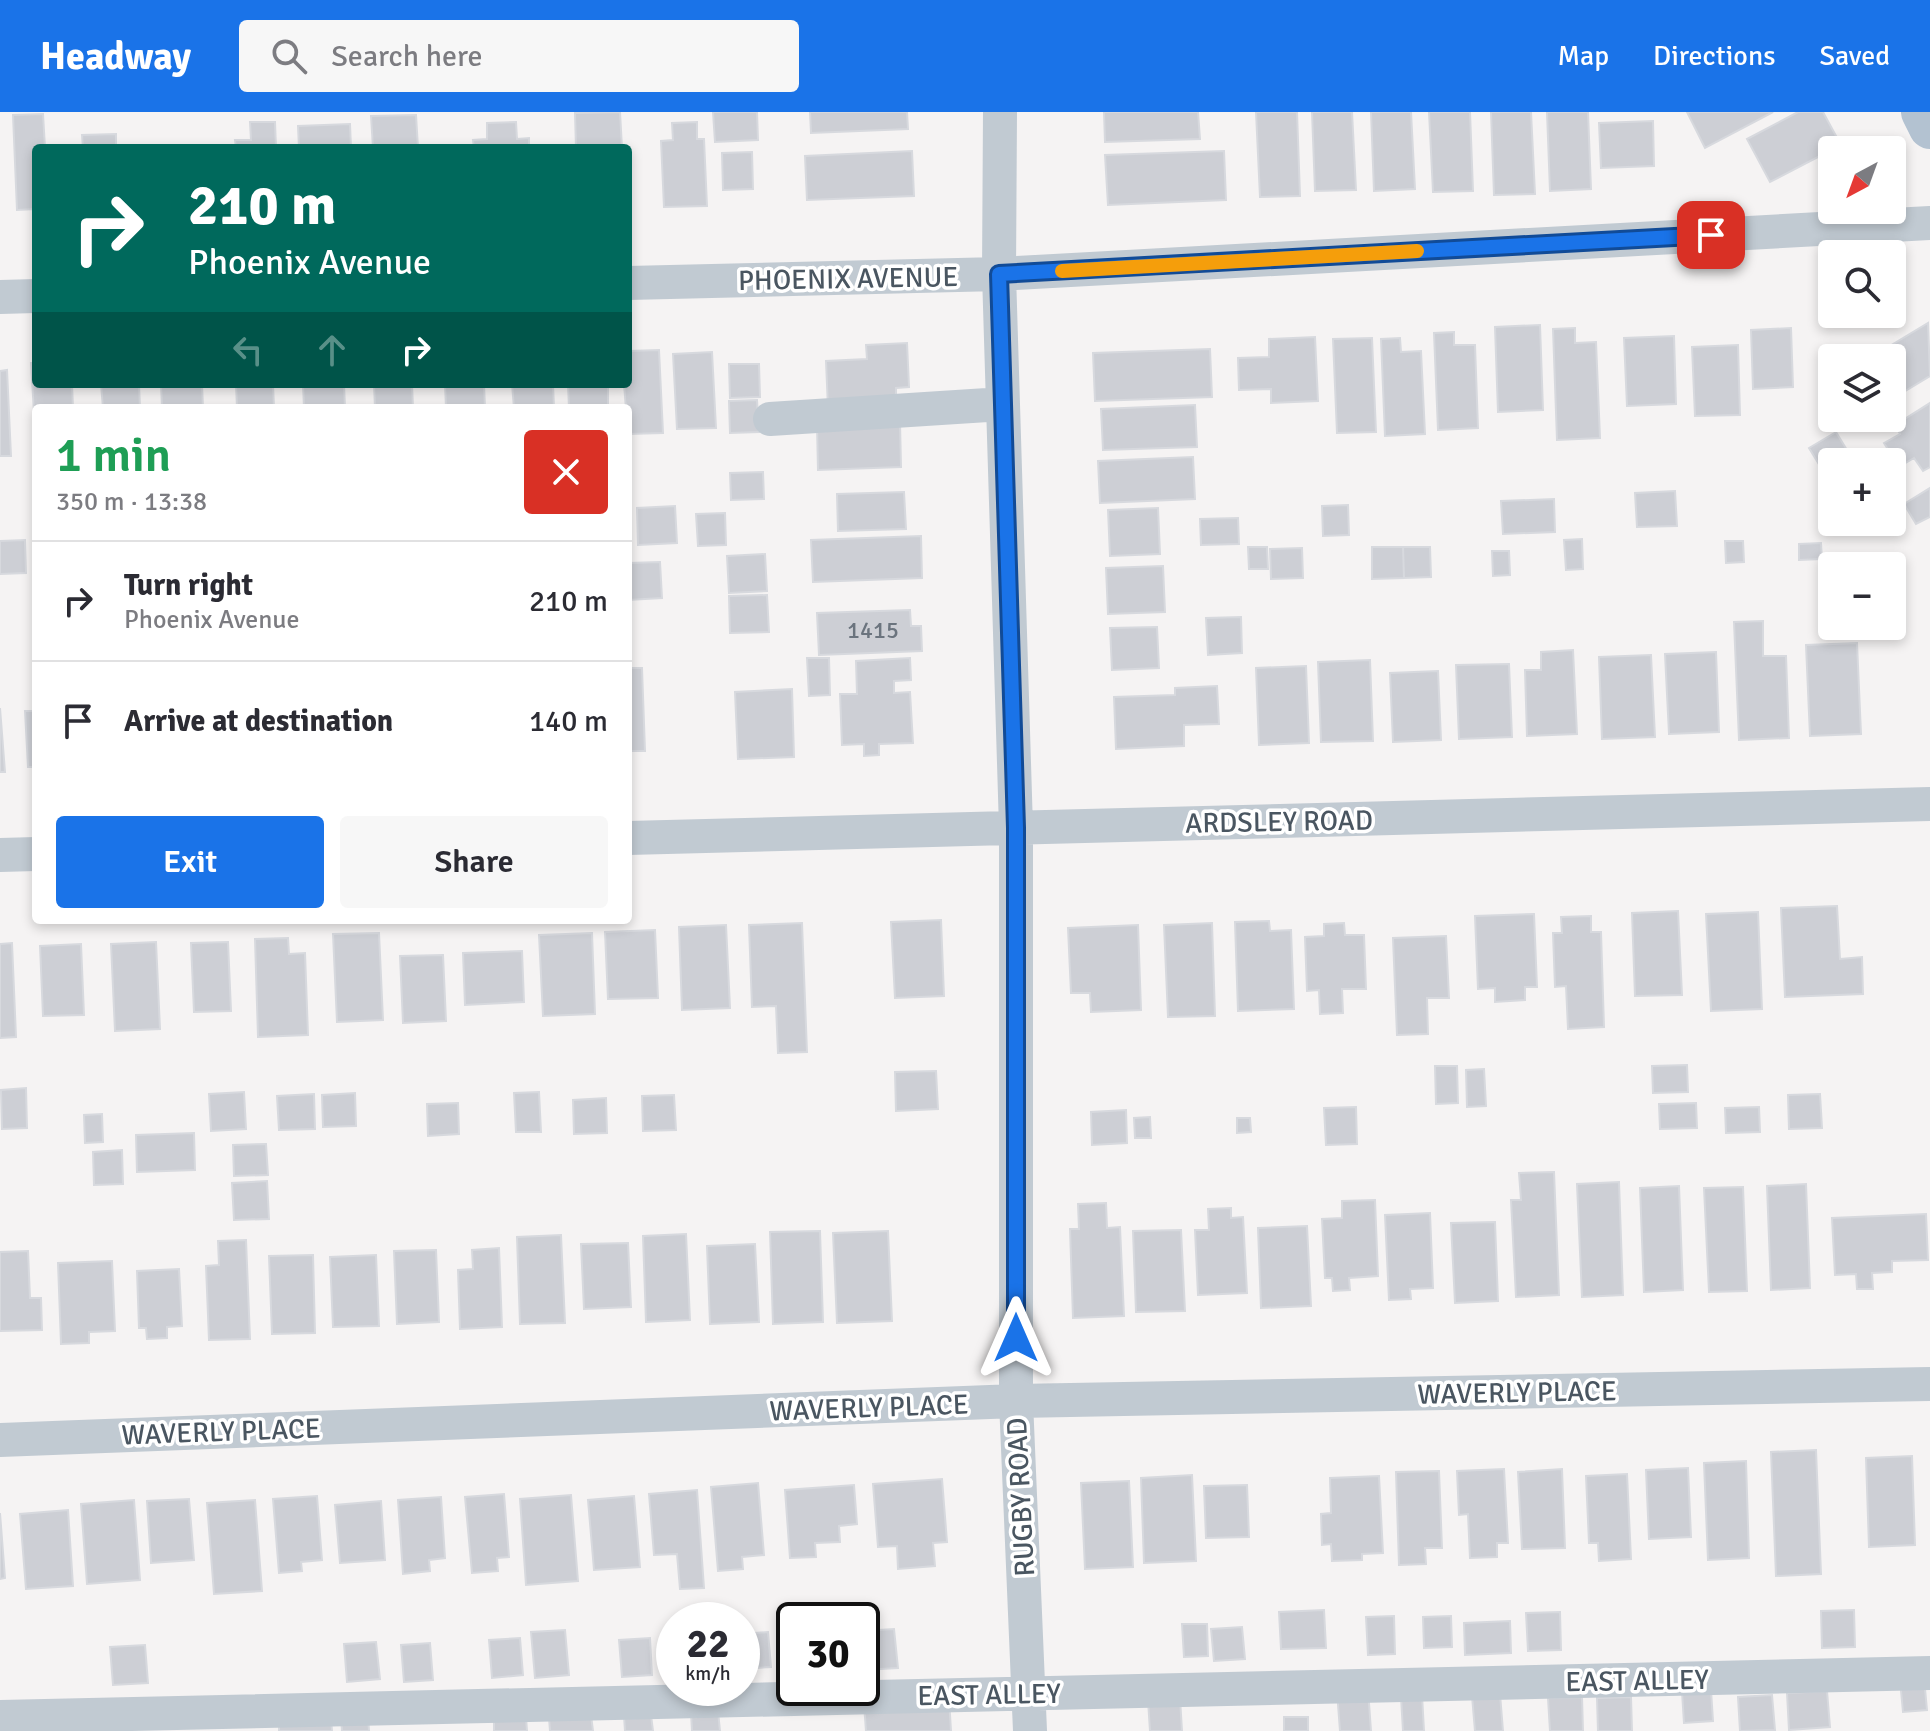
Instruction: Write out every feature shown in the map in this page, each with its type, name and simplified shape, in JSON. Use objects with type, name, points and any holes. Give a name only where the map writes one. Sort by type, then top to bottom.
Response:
[{"type":"main road","points":[[1922,112],[1930,128]]},
{"type":"street","name":"RUGBY ROAD","points":[[1000,112],[999,274],[1016,828],[1016,1401],[1030,1731]]},
{"type":"street","name":"PHOENIX AVENUE","points":[[632,283],[999,274],[1930,223]]},
{"type":"street","points":[[0,297],[32,296]]},
{"type":"street","points":[[770,419],[1003,404]]},
{"type":"street","name":"ARDSLEY ROAD","points":[[632,838],[1930,804]]},
{"type":"street","points":[[0,855],[32,854]]},
{"type":"street","name":"WAVERLY PLACE","points":[[0,1440],[1016,1401],[1930,1384]]},
{"type":"street","name":"EAST ALLEY","points":[[0,1717],[1930,1673]]},
{"type":"building","points":[[620,112],[622,144],[576,144],[575,113]]},
{"type":"building","points":[[713,112],[757,112],[758,140],[715,142]]},
{"type":"building","points":[[810,112],[907,112],[908,129],[811,133]]},
{"type":"building","points":[[1104,112],[1198,112],[1200,139],[1105,142]]},
{"type":"building","points":[[1256,112],[1297,112],[1300,196],[1260,197]]},
{"type":"building","points":[[1312,112],[1352,112],[1356,190],[1315,191]]},
{"type":"building","points":[[1371,112],[1411,112],[1415,189],[1374,191]]},
{"type":"building","points":[[1429,112],[1470,112],[1473,191],[1433,192]]},
{"type":"building","points":[[1491,112],[1531,112],[1535,194],[1494,195]]},
{"type":"building","points":[[1547,112],[1588,112],[1591,189],[1550,191]]},
{"type":"building","points":[[1687,112],[1773,112],[1705,148]]},
{"type":"building","points":[[1798,112],[1823,112],[1836,136],[1818,136],[1818,157],[1770,182],[1747,139]]},
{"type":"building","points":[[43,114],[45,144],[32,144],[32,209],[17,210],[13,115]]},
{"type":"building","points":[[416,115],[418,144],[373,144],[371,116]]},
{"type":"building","points":[[1653,121],[1654,166],[1601,168],[1599,123]]},
{"type":"building","points":[[250,122],[275,122],[276,144],[236,144],[235,140],[251,140]]},
{"type":"building","points":[[516,122],[517,139],[529,138],[529,144],[474,144],[473,140],[487,139],[487,123]]},
{"type":"building","points":[[697,122],[697,139],[704,139],[707,206],[664,207],[661,141],[673,140],[672,123]]},
{"type":"building","points":[[350,124],[351,144],[299,144],[298,126]]},
{"type":"building","points":[[116,134],[116,144],[83,144],[82,135]]},
{"type":"building","points":[[912,151],[914,196],[807,200],[805,156]]},
{"type":"building","points":[[1224,151],[1226,200],[1108,205],[1105,155]]},
{"type":"building","points":[[752,152],[753,189],[723,190],[722,153]]},
{"type":"building","points":[[1928,323],[1930,376],[1906,391],[1906,344],[1893,344]]},
{"type":"building","points":[[1540,325],[1543,410],[1498,412],[1495,327]]},
{"type":"building","points":[[1575,328],[1575,343],[1596,342],[1600,438],[1557,440],[1553,329]]},
{"type":"building","points":[[1791,328],[1793,387],[1753,389],[1751,330]]},
{"type":"building","points":[[1454,332],[1454,345],[1475,345],[1478,428],[1438,430],[1434,333]]},
{"type":"building","points":[[1674,336],[1676,404],[1627,406],[1624,338]]},
{"type":"building","points":[[1315,337],[1318,401],[1271,403],[1271,389],[1239,390],[1238,358],[1269,357],[1269,339]]},
{"type":"building","points":[[1372,338],[1376,432],[1337,433],[1333,339]]},
{"type":"building","points":[[1400,338],[1401,352],[1421,351],[1425,434],[1385,436],[1381,339]]},
{"type":"building","points":[[907,343],[909,387],[896,388],[896,405],[828,408],[826,361],[867,359],[866,345]]},
{"type":"building","points":[[1738,345],[1740,415],[1695,416],[1692,347]]},
{"type":"building","points":[[1210,349],[1212,397],[1095,401],[1093,353]]},
{"type":"building","points":[[659,350],[663,433],[632,434],[632,404],[626,404],[624,388],[632,388],[632,351]]},
{"type":"building","points":[[712,352],[716,428],[677,429],[673,354]]},
{"type":"building","points":[[729,364],[759,364],[760,397],[730,398]]},
{"type":"building","points":[[7,370],[11,456],[0,456],[0,371]]},
{"type":"building","points":[[33,388],[72,388],[73,404],[33,404]]},
{"type":"building","points":[[101,388],[139,388],[140,404],[103,404]]},
{"type":"building","points":[[161,388],[202,388],[203,404],[162,404]]},
{"type":"building","points":[[236,388],[273,388],[274,404],[237,404]]},
{"type":"building","points":[[303,388],[344,388],[345,404],[304,404]]},
{"type":"building","points":[[374,388],[412,388],[413,404],[375,404]]},
{"type":"building","points":[[445,388],[484,388],[485,404],[446,404]]},
{"type":"building","points":[[512,388],[553,388],[554,404],[514,404]]},
{"type":"building","points":[[568,388],[608,388],[608,404],[569,404]]},
{"type":"building","points":[[757,400],[759,432],[730,433],[729,401]]},
{"type":"building","points":[[1930,403],[1930,467],[1923,471],[1914,458],[1906,463],[1906,448],[1887,448],[1884,443],[1899,432],[1906,432],[1906,418]]},
{"type":"building","points":[[1195,405],[1197,447],[1103,450],[1101,409]]},
{"type":"building","points":[[900,422],[901,467],[818,470],[817,425]]},
{"type":"building","points":[[1836,432],[1846,448],[1818,448],[1818,463],[1809,448]]},
{"type":"building","points":[[1193,457],[1195,499],[1100,503],[1098,461]]},
{"type":"building","points":[[763,472],[764,499],[731,500],[730,473]]},
{"type":"building","points":[[1930,488],[1930,517],[1916,524],[1906,503]]},
{"type":"building","points":[[1675,491],[1677,526],[1637,527],[1635,493]]},
{"type":"building","points":[[904,492],[906,529],[838,531],[837,494]]},
{"type":"building","points":[[1554,499],[1555,532],[1503,534],[1501,501]]},
{"type":"building","points":[[1348,505],[1349,535],[1323,536],[1322,506]]},
{"type":"building","points":[[675,506],[677,543],[638,545],[637,508]]},
{"type":"building","points":[[1158,508],[1160,554],[1110,556],[1108,510]]},
{"type":"building","points":[[725,513],[726,545],[698,546],[696,514]]},
{"type":"building","points":[[1238,518],[1239,544],[1201,545],[1200,519]]},
{"type":"building","points":[[921,536],[922,578],[813,582],[811,540]]},
{"type":"building","points":[[1582,539],[1583,569],[1566,570],[1564,540]]},
{"type":"building","points":[[25,540],[26,573],[0,574],[0,541]]},
{"type":"building","points":[[1725,541],[1743,541],[1744,562],[1726,563]]},
{"type":"building","points":[[1821,543],[1818,559],[1799,560],[1799,544]]},
{"type":"building","points":[[1248,547],[1267,547],[1268,569],[1249,569]]},
{"type":"building","points":[[1372,547],[1403,547],[1404,578],[1372,579]]},
{"type":"building","points":[[1403,547],[1430,547],[1431,577],[1404,578]]},
{"type":"building","points":[[1302,548],[1303,578],[1271,579],[1270,549]]},
{"type":"building","points":[[1492,551],[1509,551],[1510,575],[1493,576]]},
{"type":"building","points":[[765,554],[767,591],[729,593],[727,556]]},
{"type":"building","points":[[660,562],[662,598],[632,600],[632,563]]},
{"type":"building","points":[[1163,566],[1165,612],[1108,614],[1106,568]]},
{"type":"building","points":[[767,595],[769,632],[730,633],[729,596]]},
{"type":"building","points":[[910,610],[911,626],[921,626],[922,651],[819,655],[817,613]]},
{"type":"building","points":[[1241,617],[1242,653],[1208,655],[1206,618]]},
{"type":"building","points":[[1763,621],[1763,656],[1786,656],[1789,738],[1739,740],[1734,622]]},
{"type":"building","points":[[1157,627],[1159,668],[1112,670],[1110,628]]},
{"type":"building","points":[[1857,643],[1861,734],[1810,736],[1806,645]]},
{"type":"building","points":[[1573,650],[1577,734],[1527,736],[1525,670],[1541,670],[1541,652]]},
{"type":"building","points":[[1716,652],[1719,732],[1669,734],[1665,654]]},
{"type":"building","points":[[1651,655],[1655,737],[1602,739],[1599,657]]},
{"type":"building","points":[[807,658],[829,658],[830,695],[809,696]]},
{"type":"building","points":[[910,658],[911,680],[894,681],[894,693],[910,692],[913,743],[879,744],[879,755],[864,756],[864,744],[842,745],[840,694],[857,694],[856,661]]},
{"type":"building","points":[[1370,660],[1373,741],[1321,742],[1318,662]]},
{"type":"building","points":[[1509,664],[1512,737],[1459,739],[1456,665]]},
{"type":"building","points":[[1306,666],[1309,743],[1259,745],[1256,668]]},
{"type":"building","points":[[632,668],[642,668],[645,751],[632,751]]},
{"type":"building","points":[[1438,671],[1441,740],[1393,742],[1390,673]]},
{"type":"building","points":[[1217,686],[1219,724],[1184,725],[1184,746],[1116,749],[1114,697],[1175,695],[1175,688]]},
{"type":"building","points":[[792,689],[794,757],[738,759],[735,692]]},
{"type":"building","points":[[0,708],[5,772],[0,772]]},
{"type":"building","points":[[25,711],[32,711],[32,767],[28,767]]},
{"type":"building","points":[[1837,906],[1840,959],[1862,957],[1863,994],[1785,997],[1781,908]]},
{"type":"building","points":[[1678,911],[1682,995],[1635,996],[1632,913]]},
{"type":"building","points":[[1758,912],[1762,1009],[1711,1011],[1706,914]]},
{"type":"building","points":[[1534,914],[1537,987],[1525,987],[1525,1000],[1495,1002],[1495,988],[1478,989],[1475,916]]},
{"type":"building","points":[[1591,916],[1591,932],[1601,932],[1604,1027],[1568,1029],[1566,986],[1555,987],[1553,933],[1562,933],[1561,917]]},
{"type":"building","points":[[941,920],[944,996],[895,998],[891,922]]},
{"type":"building","points":[[1269,921],[1270,931],[1291,930],[1294,1009],[1238,1011],[1235,922]]},
{"type":"building","points":[[802,923],[807,1052],[778,1053],[776,1006],[752,1007],[749,925]]},
{"type":"building","points":[[1212,923],[1215,1016],[1168,1017],[1164,925]]},
{"type":"building","points":[[1344,923],[1345,935],[1364,935],[1366,989],[1342,989],[1343,1013],[1320,1014],[1319,990],[1307,991],[1305,937],[1324,936],[1324,924]]},
{"type":"building","points":[[726,925],[730,1008],[682,1010],[679,927]]},
{"type":"building","points":[[1138,925],[1141,1010],[1091,1012],[1090,993],[1071,993],[1068,928]]},
{"type":"building","points":[[655,930],[658,998],[608,999],[605,932]]},
{"type":"building","points":[[379,933],[383,1020],[337,1022],[333,934]]},
{"type":"building","points":[[592,933],[595,1014],[543,1016],[539,935]]},
{"type":"building","points":[[1446,936],[1449,998],[1427,998],[1428,1034],[1397,1035],[1393,938]]},
{"type":"building","points":[[288,938],[289,954],[305,953],[308,1035],[258,1037],[255,939]]},
{"type":"building","points":[[156,942],[160,1029],[115,1031],[111,944]]},
{"type":"building","points":[[228,942],[231,1011],[194,1012],[191,943]]},
{"type":"building","points":[[12,943],[16,1037],[0,1038],[0,944]]},
{"type":"building","points":[[81,944],[84,1015],[43,1016],[40,946]]},
{"type":"building","points":[[522,951],[524,1002],[465,1005],[463,953]]},
{"type":"building","points":[[443,955],[446,1021],[403,1023],[400,956]]},
{"type":"building","points":[[1687,1065],[1688,1092],[1653,1093],[1652,1066]]},
{"type":"building","points":[[1435,1066],[1457,1066],[1458,1103],[1436,1104]]},
{"type":"building","points":[[1484,1069],[1486,1106],[1467,1107],[1466,1070]]},
{"type":"building","points":[[936,1071],[938,1109],[896,1111],[895,1072]]},
{"type":"building","points":[[26,1088],[27,1128],[2,1129],[1,1090]]},
{"type":"building","points":[[244,1092],[246,1129],[211,1131],[209,1094]]},
{"type":"building","points":[[539,1092],[541,1132],[516,1132],[514,1093]]},
{"type":"building","points":[[355,1093],[356,1126],[323,1127],[322,1095]]},
{"type":"building","points":[[314,1094],[315,1129],[279,1130],[277,1096]]},
{"type":"building","points":[[1820,1094],[1822,1128],[1789,1129],[1788,1095]]},
{"type":"building","points":[[674,1095],[676,1130],[643,1131],[642,1096]]},
{"type":"building","points":[[606,1098],[607,1133],[574,1134],[573,1100]]},
{"type":"building","points":[[458,1103],[459,1134],[428,1136],[427,1104]]},
{"type":"building","points":[[1696,1103],[1697,1128],[1660,1129],[1659,1104]]},
{"type":"building","points":[[1356,1107],[1357,1144],[1326,1145],[1324,1108]]},
{"type":"building","points":[[1759,1107],[1760,1132],[1726,1133],[1725,1108]]},
{"type":"building","points":[[1126,1110],[1127,1143],[1092,1145],[1091,1112]]},
{"type":"building","points":[[102,1114],[103,1142],[85,1143],[84,1115]]},
{"type":"building","points":[[1150,1117],[1151,1138],[1135,1138],[1134,1118]]},
{"type":"building","points":[[1237,1118],[1250,1118],[1251,1132],[1237,1133]]},
{"type":"building","points":[[194,1133],[195,1170],[137,1172],[136,1135]]},
{"type":"building","points":[[266,1144],[268,1175],[234,1176],[233,1145]]},
{"type":"building","points":[[122,1150],[123,1184],[94,1185],[93,1152]]},
{"type":"building","points":[[1554,1172],[1559,1295],[1516,1297],[1511,1200],[1521,1200],[1519,1173]]},
{"type":"building","points":[[267,1181],[269,1219],[234,1220],[232,1183]]},
{"type":"building","points":[[1619,1182],[1623,1295],[1582,1297],[1577,1184]]},
{"type":"building","points":[[1806,1184],[1810,1288],[1771,1290],[1767,1186]]},
{"type":"building","points":[[1679,1186],[1683,1290],[1644,1292],[1640,1188]]},
{"type":"building","points":[[1743,1187],[1747,1291],[1709,1292],[1704,1188]]},
{"type":"building","points":[[1375,1200],[1378,1276],[1349,1278],[1350,1290],[1333,1291],[1332,1278],[1325,1278],[1322,1219],[1342,1218],[1342,1201]]},
{"type":"building","points":[[1106,1203],[1107,1228],[1120,1227],[1124,1316],[1073,1318],[1070,1229],[1079,1229],[1078,1204]]},
{"type":"building","points":[[1231,1208],[1231,1218],[1243,1217],[1247,1293],[1198,1295],[1195,1230],[1209,1230],[1208,1209]]},
{"type":"building","points":[[1430,1213],[1433,1288],[1410,1289],[1411,1299],[1389,1300],[1385,1215]]},
{"type":"building","points":[[1926,1214],[1928,1260],[1892,1261],[1892,1272],[1872,1273],[1873,1289],[1857,1289],[1856,1274],[1835,1275],[1832,1218]]},
{"type":"building","points":[[1495,1222],[1498,1301],[1455,1303],[1451,1223]]},
{"type":"building","points":[[1307,1226],[1311,1306],[1261,1308],[1258,1228]]},
{"type":"building","points":[[1181,1230],[1185,1311],[1136,1312],[1133,1231]]},
{"type":"building","points":[[820,1231],[823,1322],[773,1324],[770,1232]]},
{"type":"building","points":[[888,1231],[892,1321],[837,1323],[833,1233]]},
{"type":"building","points":[[686,1234],[690,1320],[646,1322],[643,1236]]},
{"type":"building","points":[[561,1235],[565,1323],[520,1324],[517,1237]]},
{"type":"building","points":[[246,1240],[250,1339],[209,1340],[206,1266],[219,1265],[218,1241]]},
{"type":"building","points":[[628,1243],[631,1307],[584,1309],[581,1244]]},
{"type":"building","points":[[755,1244],[759,1322],[710,1324],[707,1246]]},
{"type":"building","points":[[499,1248],[502,1327],[460,1329],[458,1270],[473,1269],[472,1250]]},
{"type":"building","points":[[436,1250],[439,1322],[397,1324],[394,1251]]},
{"type":"building","points":[[28,1251],[30,1298],[41,1298],[42,1330],[0,1331],[0,1252]]},
{"type":"building","points":[[313,1255],[315,1333],[272,1334],[269,1256]]},
{"type":"building","points":[[376,1255],[379,1326],[333,1327],[330,1257]]},
{"type":"building","points":[[112,1261],[115,1331],[89,1332],[89,1343],[61,1344],[58,1263]]},
{"type":"building","points":[[179,1269],[182,1326],[167,1327],[167,1338],[147,1339],[146,1328],[139,1328],[137,1271]]},
{"type":"building","points":[[1816,1450],[1821,1574],[1776,1576],[1771,1452]]},
{"type":"building","points":[[1912,1456],[1915,1545],[1869,1547],[1866,1458]]},
{"type":"building","points":[[1746,1461],[1749,1558],[1708,1560],[1704,1463]]},
{"type":"building","points":[[1688,1468],[1691,1537],[1649,1539],[1646,1470]]},
{"type":"building","points":[[1504,1469],[1508,1543],[1497,1543],[1497,1557],[1470,1558],[1468,1514],[1459,1515],[1457,1471]]},
{"type":"building","points":[[1562,1469],[1565,1548],[1522,1549],[1518,1472]]},
{"type":"building","points":[[1439,1471],[1442,1548],[1425,1548],[1426,1564],[1399,1565],[1396,1472]]},
{"type":"building","points":[[1627,1474],[1631,1559],[1599,1561],[1598,1543],[1589,1543],[1586,1476]]},
{"type":"building","points":[[1192,1475],[1196,1561],[1144,1563],[1141,1478]]},
{"type":"building","points":[[1379,1476],[1383,1553],[1362,1554],[1362,1560],[1332,1561],[1331,1544],[1322,1545],[1321,1514],[1331,1513],[1330,1478]]},
{"type":"building","points":[[942,1479],[947,1542],[933,1543],[935,1566],[898,1569],[897,1546],[878,1547],[873,1484]]},
{"type":"building","points":[[1129,1481],[1133,1567],[1085,1569],[1081,1483]]},
{"type":"building","points":[[758,1483],[764,1555],[742,1557],[743,1569],[718,1571],[711,1487]]},
{"type":"building","points":[[854,1485],[857,1524],[839,1526],[840,1542],[815,1543],[816,1557],[790,1558],[785,1490]]},
{"type":"building","points":[[1247,1485],[1249,1537],[1206,1538],[1204,1486]]},
{"type":"building","points":[[697,1490],[704,1588],[680,1589],[677,1554],[654,1555],[649,1494]]},
{"type":"building","points":[[504,1494],[509,1557],[497,1558],[498,1571],[472,1573],[465,1497]]},
{"type":"building","points":[[571,1495],[578,1581],[526,1585],[520,1499]]},
{"type":"building","points":[[317,1496],[322,1560],[301,1562],[302,1571],[279,1573],[273,1499]]},
{"type":"building","points":[[634,1496],[640,1567],[594,1570],[588,1500]]},
{"type":"building","points":[[441,1497],[445,1558],[429,1560],[430,1571],[403,1574],[398,1500]]},
{"type":"building","points":[[189,1499],[194,1560],[151,1563],[147,1501]]},
{"type":"building","points":[[134,1500],[140,1580],[87,1584],[81,1504]]},
{"type":"building","points":[[255,1500],[262,1591],[214,1594],[207,1503]]},
{"type":"building","points":[[381,1501],[385,1560],[340,1563],[335,1505]]},
{"type":"building","points":[[68,1510],[73,1586],[26,1589],[20,1514]]},
{"type":"building","points":[[0,1513],[5,1578],[0,1579]]},
{"type":"building","points":[[1324,1610],[1326,1648],[1281,1649],[1279,1612]]},
{"type":"building","points":[[1854,1610],[1855,1647],[1822,1648],[1821,1611]]},
{"type":"building","points":[[1560,1612],[1561,1650],[1528,1651],[1526,1613]]},
{"type":"building","points":[[1394,1616],[1395,1654],[1368,1655],[1366,1617]]},
{"type":"building","points":[[1451,1616],[1452,1647],[1424,1648],[1423,1617]]},
{"type":"building","points":[[1510,1621],[1511,1653],[1465,1655],[1464,1623]]},
{"type":"building","points":[[1182,1624],[1207,1624],[1208,1656],[1184,1657]]},
{"type":"building","points":[[1242,1627],[1245,1659],[1214,1661],[1211,1629]]},
{"type":"building","points":[[894,1629],[898,1668],[880,1669],[880,1630]]},
{"type":"building","points":[[565,1630],[569,1675],[535,1678],[531,1632]]},
{"type":"building","points":[[768,1632],[771,1667],[760,1668],[760,1633]]},
{"type":"building","points":[[520,1638],[523,1675],[492,1678],[489,1640]]},
{"type":"building","points":[[650,1638],[652,1675],[622,1677],[619,1640]]},
{"type":"building","points":[[376,1642],[380,1679],[347,1682],[344,1644]]},
{"type":"building","points":[[430,1643],[433,1680],[404,1682],[401,1645]]},
{"type":"building","points":[[145,1645],[148,1683],[113,1685],[110,1647]]},
{"type":"building","points":[[1924,1678],[1927,1710],[1903,1712],[1900,1680]]},
{"type":"building","points":[[1368,1689],[1371,1731],[1340,1731],[1337,1691]]},
{"type":"building","points":[[1711,1690],[1713,1721],[1684,1723],[1682,1692]]},
{"type":"building","points":[[1827,1691],[1830,1727],[1789,1730],[1787,1693]]},
{"type":"building","points":[[1500,1694],[1503,1731],[1475,1731],[1472,1696]]},
{"type":"building","points":[[1422,1695],[1424,1731],[1403,1731],[1401,1697]]},
{"type":"building","points":[[1772,1695],[1775,1730],[1740,1731],[1738,1697]]},
{"type":"building","points":[[1582,1697],[1583,1731],[1550,1731],[1548,1698]]},
{"type":"building","points":[[1631,1697],[1632,1731],[1598,1731],[1597,1698]]},
{"type":"building","points":[[949,1698],[951,1731],[866,1731],[864,1706],[880,1706],[880,1703]]},
{"type":"building","points":[[1180,1698],[1182,1731],[1150,1731],[1148,1700]]},
{"type":"building","points":[[718,1711],[720,1731],[692,1731],[691,1713]]},
{"type":"building","points":[[591,1715],[593,1731],[550,1731],[549,1718]]},
{"type":"building","points":[[651,1715],[653,1731],[625,1731],[624,1716]]},
{"type":"building","points":[[368,1716],[369,1731],[342,1731],[341,1718]]},
{"type":"building","points":[[526,1717],[527,1731],[494,1731],[494,1720]]},
{"type":"building","points":[[1284,1717],[1308,1717],[1308,1731],[1284,1731]]},
{"type":"building","points":[[331,1718],[332,1731],[279,1731],[279,1722]]},
{"type":"slow traffic","points":[[1062,271],[1417,251]]},
{"type":"route","points":[[1016,1338],[1016,828],[999,274],[1711,235]]}]
